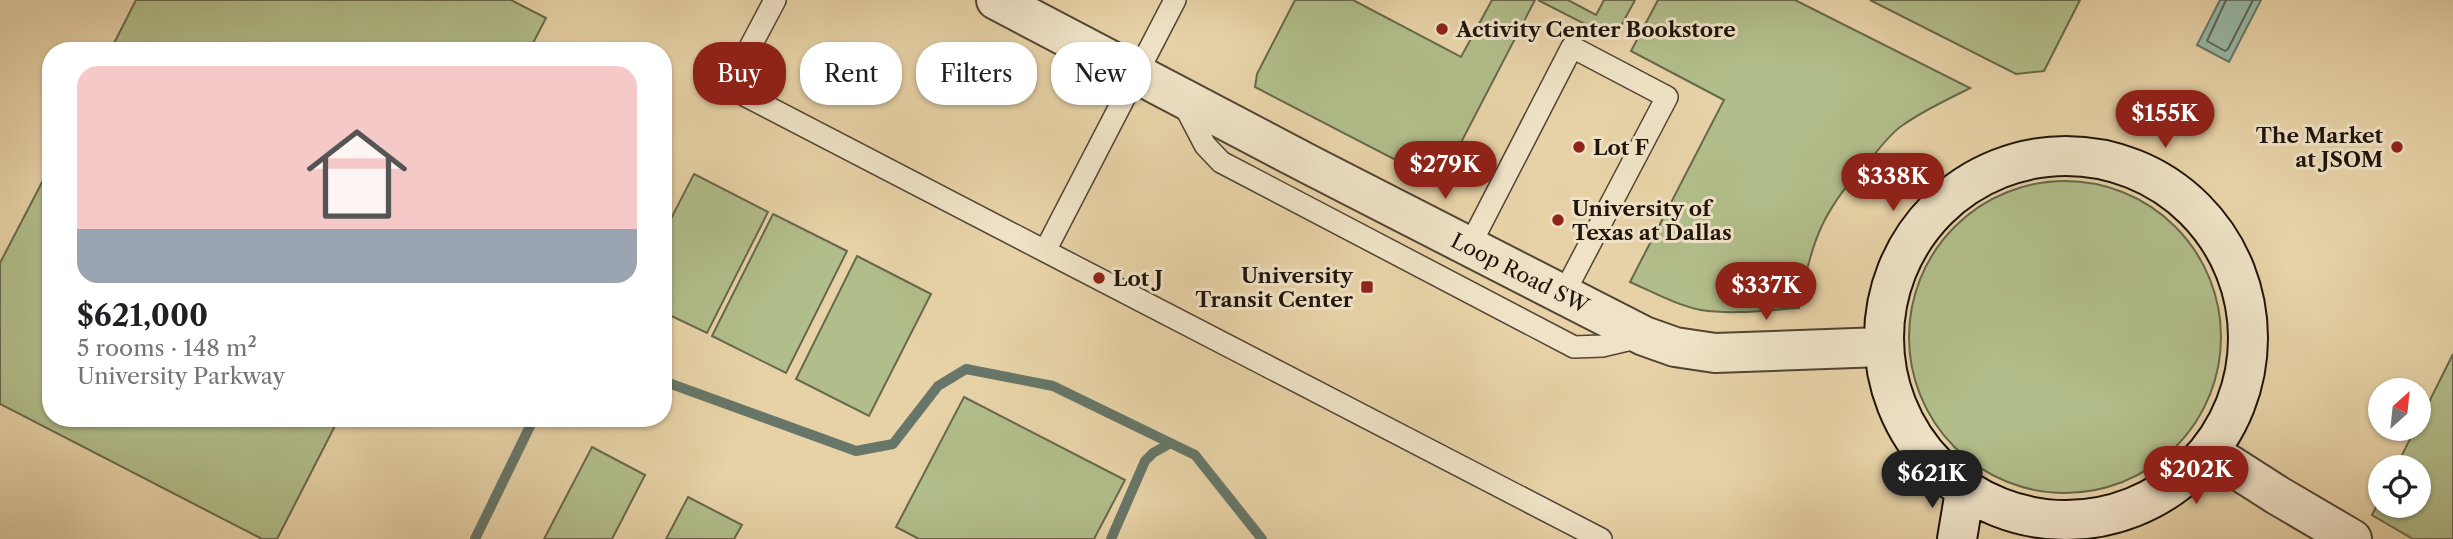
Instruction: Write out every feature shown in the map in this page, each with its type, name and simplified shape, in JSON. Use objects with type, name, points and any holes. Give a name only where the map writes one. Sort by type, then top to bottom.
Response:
[{"type":"street","name":"Loop Road SW","points":[[996,0],[1076,42]]},
{"type":"street","name":"Loop Road SW","points":[[1151,81],[1644,336],[1675,347],[1714,353],[1882,347]]},
{"type":"street","points":[[2057,155],[2102,159],[2146,173],[2183,198],[2228,251],[2248,318],[2243,387],[2213,454],[2174,486],[2128,510],[2063,531],[2018,515],[1965,491],[1923,453],[1894,404],[1882,347],[1888,290],[1911,237],[1950,194],[2001,166],[2057,155]]},
{"type":"street","points":[[2213,454],[2352,539]]},
{"type":"street","points":[[1957,539],[1965,491]]},
{"type":"lane","points":[[775,0],[729,87],[1601,539]]},
{"type":"lane","points":[[1151,47],[1175,0]]},
{"type":"lane","points":[[1469,247],[1572,47],[1667,97],[1563,295]]},
{"type":"lane","points":[[1180,96],[1205,145],[1221,162],[1574,347],[1602,346],[1644,336]]},
{"type":"lane","points":[[1045,251],[1121,105]]},
{"type":"green space","points":[[136,0],[511,0],[546,18],[534,42],[115,42]]},
{"type":"green space","points":[[1295,0],[1353,0],[1461,57],[1492,0],[1535,0],[1440,183],[1255,87],[1257,74]]},
{"type":"green space","points":[[1538,0],[1568,0],[1596,15],[1604,0],[1635,0],[1614,39]]},
{"type":"green space","points":[[1658,0],[1795,0],[1970,88],[1899,128],[1842,192],[1822,225],[1815,243],[1799,308],[1738,312],[1701,310],[1674,302],[1630,282],[1724,100],[1631,51]]},
{"type":"green space","points":[[1870,0],[2080,0],[2044,71],[2016,74]]},
{"type":"green space","points":[[694,174],[768,212],[707,333],[672,316],[672,217]]},
{"type":"green space","points":[[2065,181],[2095,184],[2125,193],[2151,208],[2175,227],[2194,251],[2209,277],[2218,307],[2221,337],[2218,367],[2209,397],[2194,423],[2175,447],[2151,466],[2125,481],[2095,490],[2065,493],[2035,490],[2005,481],[1979,466],[1955,447],[1936,423],[1921,397],[1912,367],[1909,337],[1912,307],[1921,277],[1936,251],[1955,227],[1979,208],[2005,193],[2035,184]]},
{"type":"green space","points":[[42,182],[42,426],[0,404],[0,263]]},
{"type":"green space","points":[[773,214],[847,251],[786,373],[712,336]]},
{"type":"green space","points":[[857,256],[931,294],[869,416],[796,379]]},
{"type":"green space","points":[[2453,354],[2453,539],[2413,539],[2377,518],[2431,518],[2431,455],[2402,455],[2409,441],[2431,441],[2431,398]]},
{"type":"green space","points":[[964,397],[1125,480],[1094,539],[919,539],[896,527]]},
{"type":"green space","points":[[45,427],[334,427],[277,539],[262,539]]},
{"type":"green space","points":[[592,447],[645,475],[612,539],[544,539]]},
{"type":"green space","points":[[688,497],[742,525],[734,539],[666,539]]},
{"type":"water","points":[[2220,0],[2261,0],[2229,62],[2197,45]]},
{"type":"waterway","points":[[672,384],[856,451],[893,444],[938,386],[966,369],[1053,386],[1195,455],[1262,539]]},
{"type":"waterway","points":[[475,539],[530,427]]},
{"type":"waterway","points":[[1111,539],[1145,461],[1169,444]]},
{"type":"place","name":"Activity Center Bookstore","points":[[1442,29]]},
{"type":"place","name":"Lot F","points":[[1579,147]]},
{"type":"place","name":"The Market at JSOM","points":[[2397,147]]},
{"type":"place","name":"University of Texas at Dallas","points":[[1558,220]]},
{"type":"place","name":"Lot J","points":[[1099,278]]},
{"type":"place","name":"University Transit Center","points":[[1367,287]]}]
